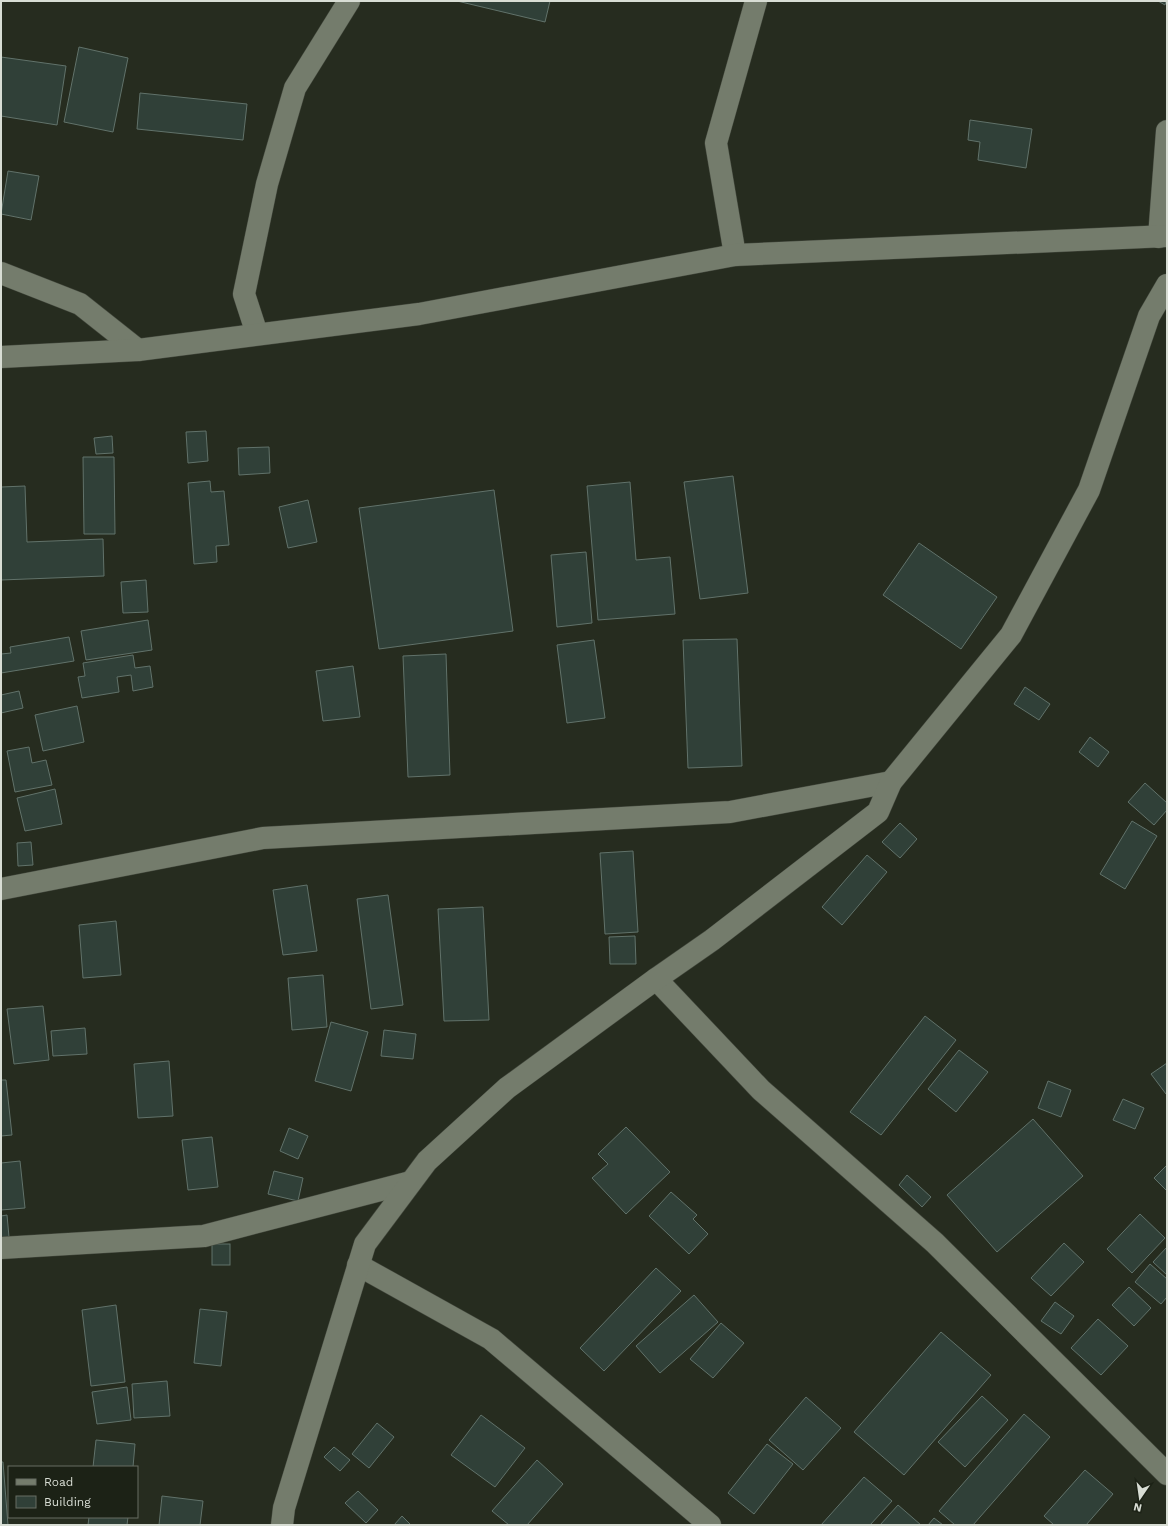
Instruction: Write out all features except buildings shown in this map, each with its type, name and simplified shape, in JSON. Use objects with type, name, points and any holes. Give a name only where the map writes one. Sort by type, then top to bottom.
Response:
[{"type":"street","points":[[257,334],[244,294],[267,184],[295,88],[349,1]]},
{"type":"street","points":[[735,255],[716,143],[756,1]]},
{"type":"street","points":[[1,357],[138,350],[419,314],[735,255],[1163,236],[1167,131]]},
{"type":"street","points":[[1,273],[80,304],[138,350]]},
{"type":"street","points":[[282,1525],[284,1508],[365,1244],[427,1161],[507,1088],[712,940],[878,812],[891,782],[1011,635],[1089,490],[1149,316],[1167,285]]},
{"type":"street","points":[[1,889],[263,838],[730,812],[891,782]]},
{"type":"street","points":[[656,979],[760,1090],[934,1244],[1167,1474]]},
{"type":"street","points":[[1,1248],[204,1236],[411,1182]]},
{"type":"street","points":[[358,1265],[491,1339],[710,1525]]}]
